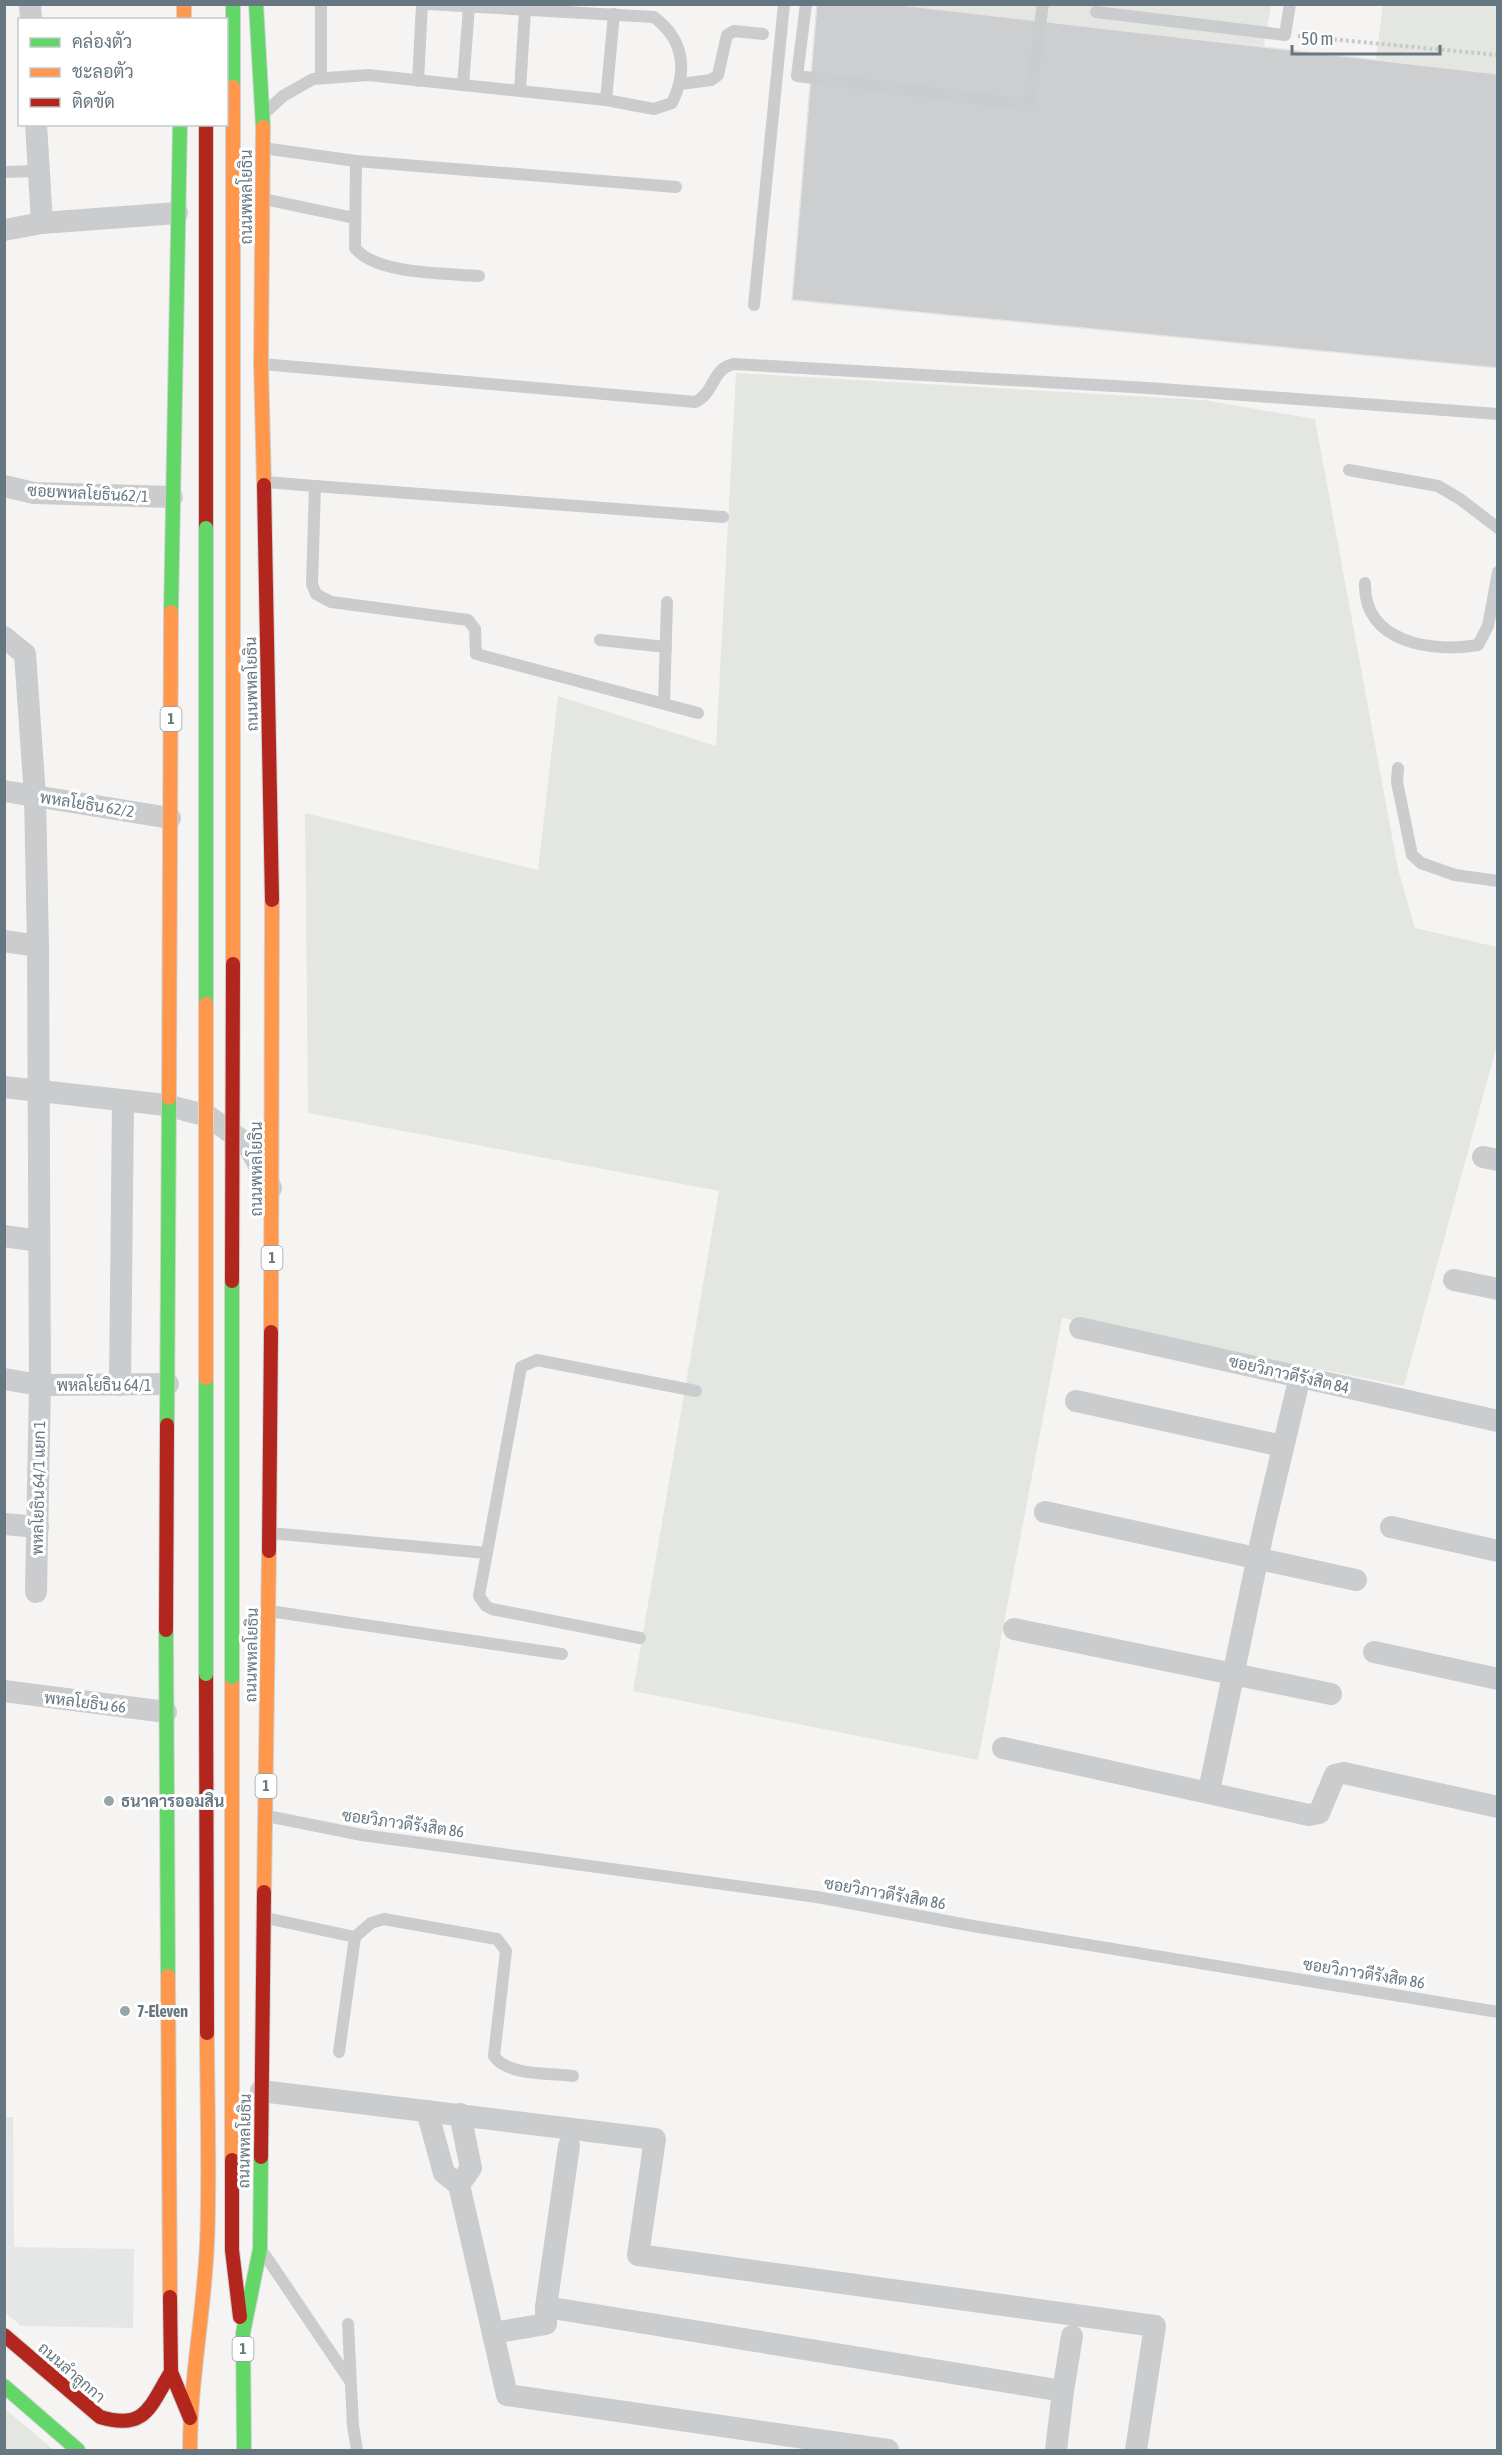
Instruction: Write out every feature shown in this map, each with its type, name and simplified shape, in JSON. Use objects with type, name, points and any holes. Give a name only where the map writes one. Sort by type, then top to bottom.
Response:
[{"type":"main road","name":"ถนนพหลโยธิน","points":[[233,4],[232,2250],[243,2332],[244,2451]]},
{"type":"main road","name":"ถนนพหลโยธิน","points":[[243,2332],[260,2249],[273,1193],[272,889],[265,585],[266,482],[261,364],[263,114],[256,4]]},
{"type":"main road","name":"1","points":[[180,126],[172,498],[170,818],[172,891],[167,1105],[166,1712],[171,2372],[190,2418],[190,2451]]},
{"type":"main road","points":[[190,2418],[201,2333],[207,2244],[206,126]]},
{"type":"main road","points":[[257,984],[266,959],[272,889]]},
{"type":"main road","points":[[172,891],[183,969]]},
{"type":"main road","points":[[193,986],[201,996],[213,1002],[225,1004],[241,1001],[247,996]]},
{"type":"main road","points":[[193,1208],[219,1207],[246,1217]]},
{"type":"main road","points":[[168,1314],[182,1222]]},
{"type":"main road","points":[[257,1232],[262,1240],[271,1323]]},
{"type":"main road","name":"ถนนลำลูกกา","points":[[4,2335],[99,2417],[120,2423],[138,2419],[149,2408],[171,2372]]},
{"type":"main road","points":[[4,2386],[78,2451]]},
{"type":"street","points":[[36,126],[42,223]]},
{"type":"street","points":[[4,230],[42,223],[177,213]]},
{"type":"street","name":"ซอยพหลโยธิน62/1","points":[[4,486],[34,494],[172,498]]},
{"type":"street","name":"พหลโยธิน 64/1 แยก 1","points":[[4,637],[25,654],[35,796],[40,1091],[40,1385],[36,1592]]},
{"type":"street","name":"พหลโยธิน 62/2","points":[[4,791],[170,818]]},
{"type":"street","points":[[4,941],[38,946]]},
{"type":"street","points":[[4,1087],[167,1105],[208,1116],[248,1145],[273,1193]]},
{"type":"street","points":[[120,1385],[123,1101]]},
{"type":"street","points":[[4,1236],[39,1241]]},
{"type":"street","points":[[1454,1280],[1497,1290]]},
{"type":"street","name":"ซอยวิภาวดีรังสิต 84","points":[[1080,1328],[1497,1421]]},
{"type":"street","points":[[1209,1791],[1257,1560],[1300,1376]]},
{"type":"street","name":"พหลโยธิน 64/1","points":[[4,1379],[40,1385],[168,1384]]},
{"type":"street","points":[[1076,1401],[1282,1446]]},
{"type":"street","points":[[1045,1512],[1356,1580]]},
{"type":"street","points":[[4,1524],[38,1527]]},
{"type":"street","points":[[1391,1527],[1497,1551]]},
{"type":"street","points":[[1014,1629],[1331,1694]]},
{"type":"street","points":[[1374,1652],[1497,1679]]},
{"type":"street","name":"พหลโยธิน 66","points":[[4,1691],[166,1712]]},
{"type":"street","points":[[1003,1748],[1209,1791],[1310,1815],[1319,1813],[1335,1775],[1344,1773],[1497,1807]]},
{"type":"street","points":[[261,2091],[655,2139],[638,2255],[1155,2326],[1136,2451]]},
{"type":"street","points":[[427,2110],[444,2173],[459,2184],[507,2395],[888,2451]]},
{"type":"street","points":[[459,2184],[471,2168],[460,2114]]},
{"type":"street","points":[[492,2333],[546,2324],[546,2307],[569,2146]]},
{"type":"street","points":[[546,2307],[1063,2391]]},
{"type":"street","points":[[1056,2451],[1072,2336]]},
{"type":"lane","points":[[321,4],[321,78]]},
{"type":"lane","points":[[418,81],[422,4]]},
{"type":"lane","points":[[263,114],[283,96],[313,79],[321,78],[368,75],[606,100],[654,109],[672,103],[681,84],[679,46],[669,29],[654,17],[427,4]]},
{"type":"lane","points":[[754,305],[784,4]]},
{"type":"lane","points":[[806,4],[797,76],[1029,105],[1043,4]]},
{"type":"lane","points":[[1096,12],[1285,35],[1290,4]]},
{"type":"lane","points":[[463,85],[469,7]]},
{"type":"lane","points":[[520,91],[525,9]]},
{"type":"lane","points":[[606,100],[614,14]]},
{"type":"lane","points":[[681,84],[711,80],[718,75],[727,35],[734,32],[763,34]]},
{"type":"lane","points":[[262,148],[356,161],[676,187]]},
{"type":"lane","points":[[356,161],[355,248],[372,261],[410,270],[479,276]]},
{"type":"lane","points":[[4,172],[38,171]]},
{"type":"lane","points":[[262,199],[354,218]]},
{"type":"lane","points":[[261,364],[695,402],[711,390],[718,373],[725,365],[734,363],[1160,389],[1497,414]]},
{"type":"lane","points":[[1349,470],[1438,486],[1460,499],[1497,528]]},
{"type":"lane","points":[[266,482],[723,517]]},
{"type":"lane","points":[[315,486],[312,584],[316,594],[332,602],[468,620],[475,629],[476,654],[698,713]]},
{"type":"lane","points":[[1365,583],[1364,597],[1374,618],[1385,631],[1401,639],[1432,647],[1458,649],[1478,645],[1488,626],[1497,572]]},
{"type":"lane","points":[[664,703],[667,602]]},
{"type":"lane","points":[[600,639],[666,647]]},
{"type":"lane","points":[[1398,768],[1397,782],[1412,855],[1421,863],[1455,876],[1497,880]]},
{"type":"lane","points":[[640,1638],[486,1606],[479,1596],[521,1366],[537,1360],[696,1391]]},
{"type":"lane","points":[[270,1533],[486,1553]]},
{"type":"lane","points":[[269,1611],[562,1654]]},
{"type":"lane","name":"ซอยวิภาวดีรังสิต 86","points":[[265,1815],[351,1833],[817,1897],[984,1928],[1497,2012]]},
{"type":"lane","points":[[263,1917],[355,1937]]},
{"type":"lane","points":[[339,2052],[355,1937],[371,1923],[384,1918],[497,1939],[506,1951],[494,2056],[499,2064],[512,2069],[573,2076]]},
{"type":"lane","points":[[260,2249],[350,2381]]},
{"type":"lane","points":[[348,2324],[350,2381],[357,2451]]},
{"type":"path","points":[[1285,35],[1497,55]]},
{"type":"shaded area","points":[[892,5],[1271,5],[1264,46]]},
{"type":"shaded area","points":[[1383,5],[1497,5],[1497,74],[1376,59]]},
{"type":"shaded area","points":[[736,373],[1204,400],[1315,419],[1398,869],[1415,928],[1497,947],[1497,1045],[1404,1386],[1062,1318],[978,1760],[633,1691],[719,1191],[308,1113],[305,813],[538,870],[558,696],[716,746]]},
{"type":"shaded area","points":[[4,2117],[13,2117],[14,2247],[134,2249],[133,2328],[21,2326],[5,2312]]},
{"type":"shaded area","points":[[5,2409],[54,2450],[5,2450]]},
{"type":"building","points":[[817,4],[892,4],[1498,74],[1498,368],[792,300]]},
{"type":"traffic: fast","points":[[233,4],[233,87]]},
{"type":"traffic: fast","points":[[256,4],[263,127]]},
{"type":"traffic: fast","points":[[171,612],[180,126]]},
{"type":"traffic: fast","points":[[206,528],[206,1004]]},
{"type":"traffic: fast","points":[[167,1425],[169,1098]]},
{"type":"traffic: fast","points":[[232,1281],[232,1677]]},
{"type":"traffic: fast","points":[[206,1378],[206,1674]]},
{"type":"traffic: fast","points":[[166,1630],[168,1976]]},
{"type":"traffic: fast","points":[[244,2450],[243,2333],[260,2249],[261,2157]]},
{"type":"traffic: fast","points":[[4,2386],[78,2450]]},
{"type":"traffic: slow","points":[[184,4],[184,18]]},
{"type":"traffic: slow","points":[[233,87],[233,529]]},
{"type":"traffic: slow","points":[[263,127],[261,364],[264,485]]},
{"type":"traffic: slow","points":[[233,529],[233,964]]},
{"type":"traffic: slow","points":[[169,1098],[171,612]]},
{"type":"traffic: slow","points":[[271,1332],[272,900]]},
{"type":"traffic: slow","points":[[206,1004],[206,1378]]},
{"type":"traffic: slow","points":[[264,1892],[269,1551]]},
{"type":"traffic: slow","points":[[232,1677],[232,2160]]},
{"type":"traffic: slow","points":[[168,1976],[170,2297]]},
{"type":"traffic: slow","points":[[190,2450],[192,2398],[207,2244],[207,2033]]},
{"type":"traffic: jam","points":[[206,126],[206,528]]},
{"type":"traffic: jam","points":[[264,485],[272,900]]},
{"type":"traffic: jam","points":[[232,1281],[233,964]]},
{"type":"traffic: jam","points":[[269,1551],[271,1332]]},
{"type":"traffic: jam","points":[[166,1630],[167,1425]]},
{"type":"traffic: jam","points":[[206,1674],[207,2033]]},
{"type":"traffic: jam","points":[[261,2157],[264,1892]]},
{"type":"traffic: jam","points":[[232,2160],[232,2250],[240,2317]]},
{"type":"traffic: jam","points":[[170,2297],[171,2372],[190,2418]]},
{"type":"traffic: jam","points":[[4,2335],[100,2417],[128,2421],[137,2418],[151,2405],[171,2372]]},
{"type":"place","name":"ธนาคารออมสิน","points":[[109,1801]]},
{"type":"place","name":"7-Eleven","points":[[125,2011]]}]
